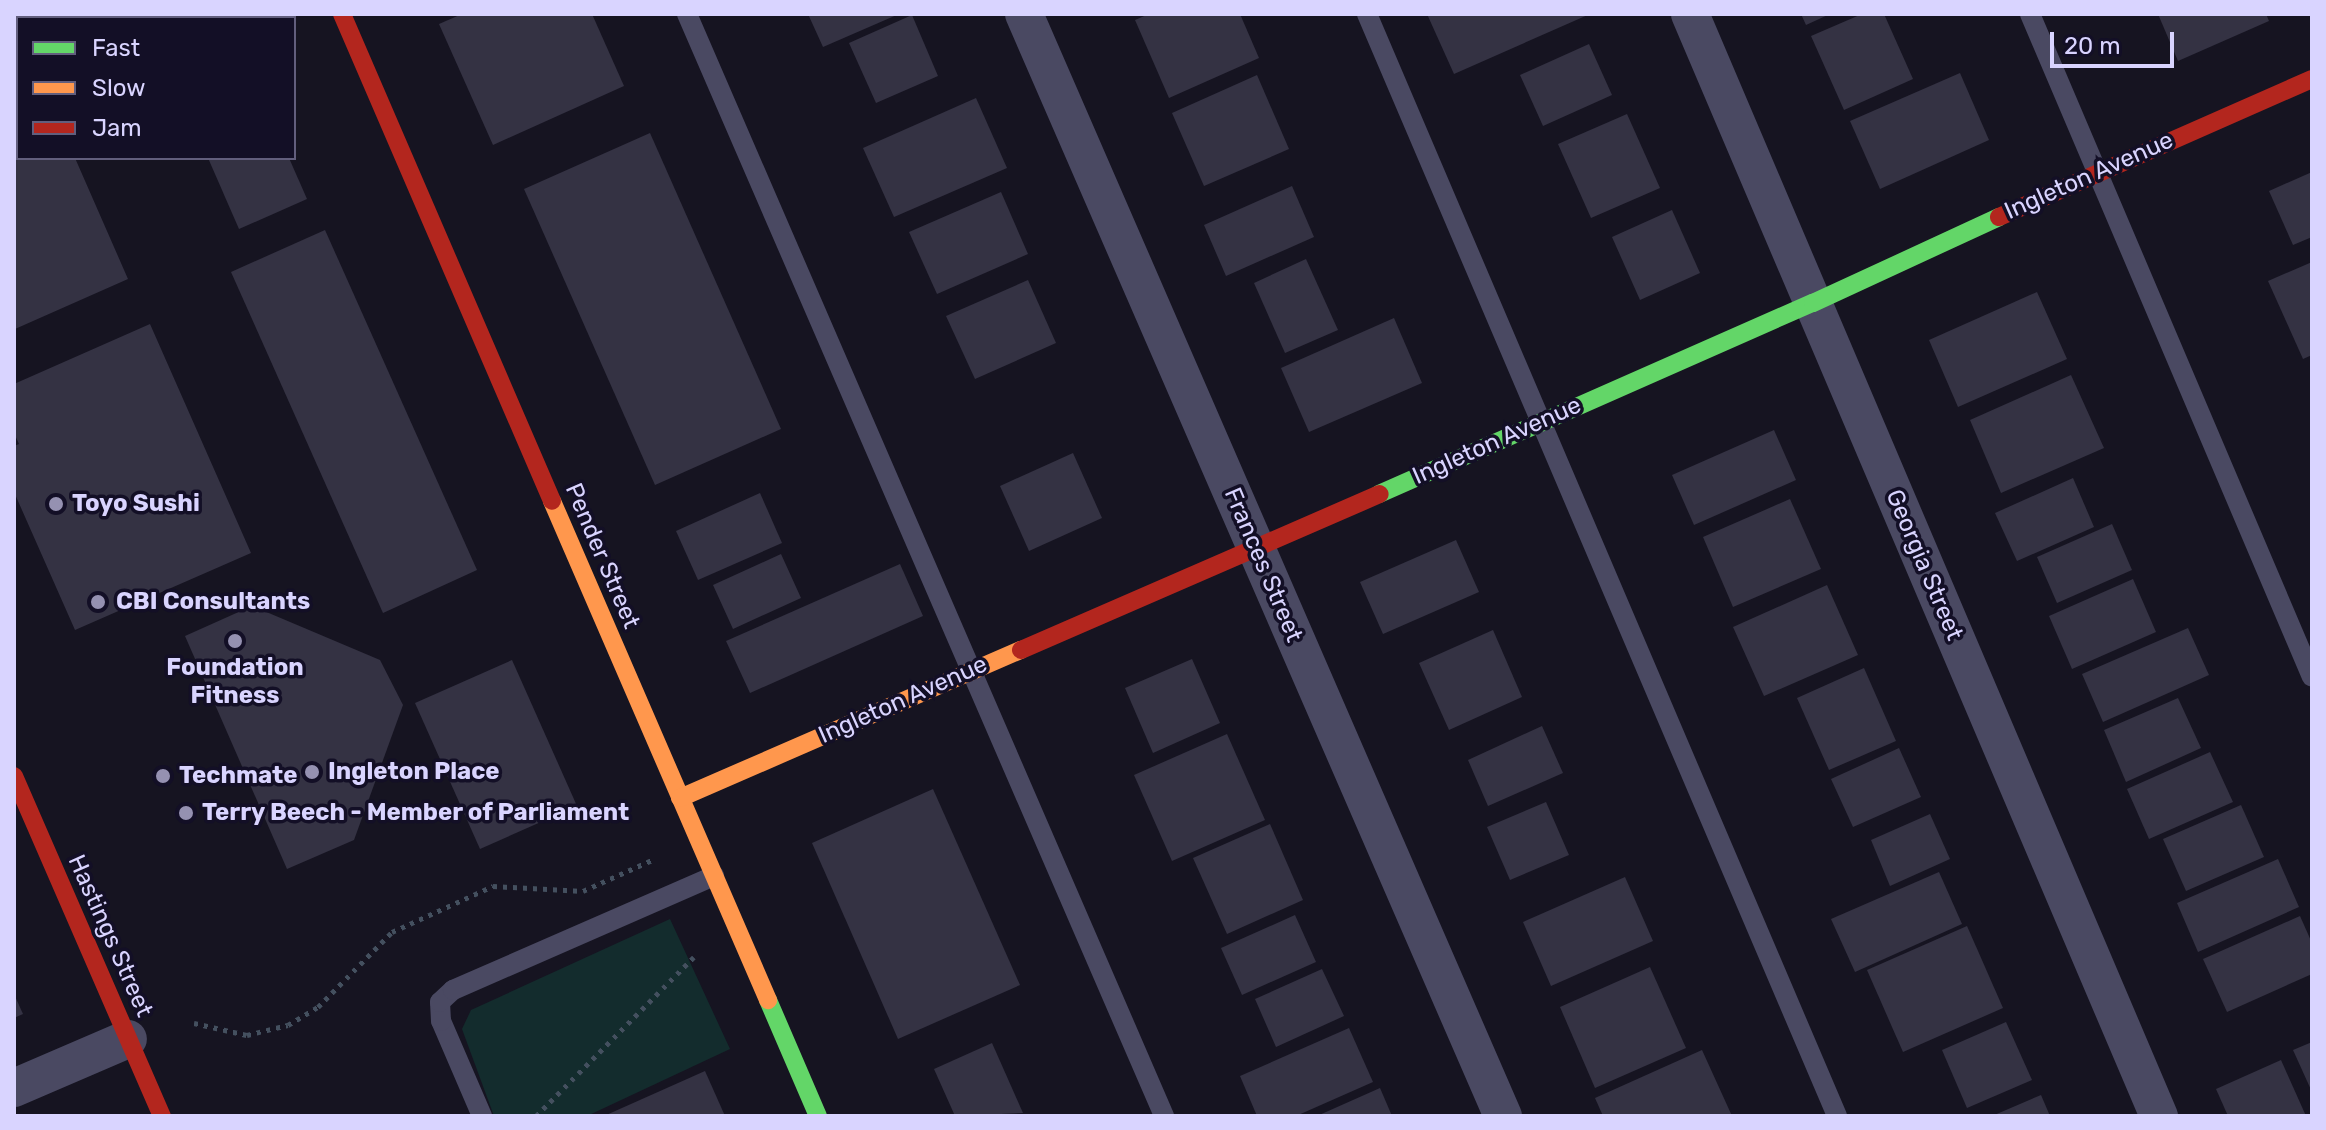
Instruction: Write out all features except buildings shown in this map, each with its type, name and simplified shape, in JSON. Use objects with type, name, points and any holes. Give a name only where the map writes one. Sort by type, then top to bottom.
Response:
[{"type":"street","name":"Pender Street","points":[[342,14],[818,1116]]},
{"type":"street","name":"Frances Street","points":[[1024,14],[1503,1116]]},
{"type":"street","name":"Georgia Street","points":[[1690,14],[2159,1116]]},
{"type":"street","name":"Ingleton Avenue","points":[[680,798],[1813,303],[2097,171],[2312,79]]},
{"type":"street","name":"Hastings Street","points":[[14,776],[162,1116]]},
{"type":"street","points":[[14,1088],[128,1039]]},
{"type":"lane","points":[[687,14],[1164,1116]]},
{"type":"lane","points":[[1367,14],[1837,1116]]},
{"type":"lane","points":[[2030,14],[2312,677]]},
{"type":"lane","points":[[482,1116],[441,1021],[440,1002],[453,990],[714,876]]},
{"type":"path","points":[[194,1023],[247,1035],[288,1025],[318,1007],[392,932],[464,899],[493,886],[583,891],[652,860]]},
{"type":"path","points":[[536,1116],[694,957]]},
{"type":"green space","points":[[670,919],[730,1049],[587,1116],[494,1116],[462,1029],[471,1010]]},
{"type":"traffic: fast","points":[[1379,494],[1813,303],[1999,217]]},
{"type":"traffic: fast","points":[[768,1000],[818,1116]]},
{"type":"traffic: slow","points":[[552,501],[768,1000]]},
{"type":"traffic: slow","points":[[680,798],[1021,650]]},
{"type":"traffic: jam","points":[[342,14],[552,501]]},
{"type":"traffic: jam","points":[[1999,217],[2312,79]]},
{"type":"traffic: jam","points":[[1021,650],[1379,494]]},
{"type":"traffic: jam","points":[[14,776],[162,1116]]},
{"type":"place","name":"Toyo Sushi","points":[[56,504]]},
{"type":"place","name":"CBI Consultants","points":[[98,602]]},
{"type":"place","name":"Foundation Fitness","points":[[235,641]]},
{"type":"place","name":"Ingleton Place","points":[[312,772]]},
{"type":"place","name":"Techmate","points":[[163,776]]},
{"type":"place","name":"Terry Beech - Member of Parliament","points":[[186,813]]}]
